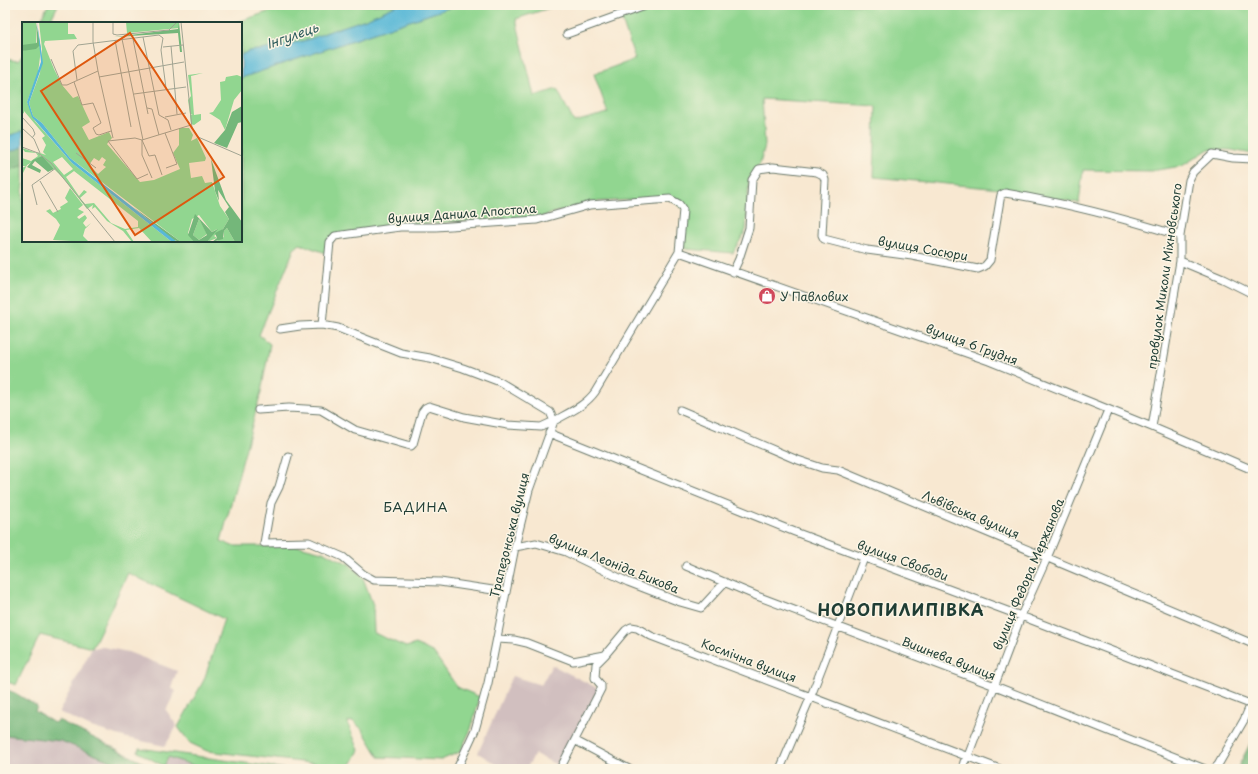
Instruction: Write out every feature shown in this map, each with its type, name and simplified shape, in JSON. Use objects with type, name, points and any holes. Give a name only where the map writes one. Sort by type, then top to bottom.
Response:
[{"type":"street","points":[[567,34],[647,5]]},
{"type":"street","name":"провулок Миколи Міхновського","points":[[1152,427],[1180,260],[1180,236],[1189,180],[1193,172],[1212,154],[1233,158],[1253,159]]},
{"type":"street","name":"вулиця Сосюри","points":[[733,272],[749,228],[752,180],[759,169],[773,167],[817,172],[823,175],[825,180],[822,235],[824,239],[867,250],[912,256],[978,269],[985,266],[990,260],[1001,195],[1006,193],[1053,201],[1136,222],[1180,236]]},
{"type":"street","name":"вулиця Данила Апостола","points":[[322,325],[330,242],[334,236],[400,228],[537,220],[590,205],[670,199],[679,204],[684,210],[679,252]]},
{"type":"street","points":[[258,410],[289,408],[322,410],[355,430],[411,446],[413,444],[422,412],[425,408],[430,406],[464,417],[508,425],[541,427],[590,400],[679,252]]},
{"type":"street","name":"вулиця 6 Грудня","points":[[679,252],[989,361],[1152,427],[1253,470]]},
{"type":"street","points":[[1180,260],[1253,294]]},
{"type":"street","points":[[280,329],[322,325],[338,328],[400,353],[430,358],[464,368],[500,382],[550,412],[554,421]]},
{"type":"street","name":"Львівська вулиця","points":[[680,410],[796,459],[822,468],[838,470],[1253,644]]},
{"type":"street","name":"вулиця Федора Мержанова","points":[[962,769],[1021,616],[1047,558],[1108,410]]},
{"type":"street","name":"Трапезонська вулиця","points":[[457,769],[475,730],[488,683],[515,547],[529,490],[554,421]]},
{"type":"street","name":"вулиця Свободи","points":[[549,433],[795,532],[1252,701]]},
{"type":"street","points":[[288,456],[271,503],[264,543],[309,542],[343,557],[363,574],[374,580],[440,582],[506,592]]},
{"type":"street","name":"вулиця Леоніда Бикова","points":[[515,547],[536,543],[566,552],[628,582],[680,602],[701,608],[725,582]]},
{"type":"street","points":[[780,769],[811,696],[864,558]]},
{"type":"street","name":"Вишнева вулиця","points":[[686,566],[757,596],[995,686],[1205,769]]},
{"type":"street","name":"Космічна вулиця","points":[[576,741],[601,689],[601,685],[595,678],[596,664],[626,630],[631,627],[637,628],[651,636],[1000,769]]},
{"type":"street","points":[[497,639],[514,640],[527,643],[573,661],[605,654]]},
{"type":"street","points":[[1214,769],[1218,765],[1244,720],[1252,701]]},
{"type":"street","points":[[560,769],[576,741],[629,769]]},
{"type":"shaded area","points":[[103,647],[128,652],[177,671],[171,688],[176,691],[166,710],[177,726],[165,746],[127,738],[91,727],[59,712],[92,648]]},
{"type":"shaded area","points":[[552,665],[599,689],[559,766],[535,754],[526,769],[504,769],[478,753],[512,676],[541,685]]},
{"type":"shaded area","points":[[5,735],[61,741],[130,769],[5,769]]},
{"type":"shaded area","points":[[168,757],[204,769],[163,769]]},
{"type":"green space","points":[[48,5],[58,5],[50,22],[40,22]]},
{"type":"green space","points":[[288,5],[398,5],[366,19],[307,40],[267,49],[249,51],[242,54],[242,22],[238,22]]},
{"type":"green space","points":[[457,5],[558,5],[516,19],[534,96],[557,89],[574,122],[608,113],[594,74],[635,59],[617,5],[1253,5],[1253,154],[1231,150],[1209,149],[1182,166],[1151,171],[1083,170],[1079,203],[1000,189],[874,177],[876,106],[762,99],[765,145],[760,164],[749,179],[746,230],[733,253],[686,249],[681,245],[685,210],[670,198],[590,202],[537,218],[515,218],[395,226],[334,235],[326,253],[300,244],[294,249],[259,335],[270,344],[261,392],[221,541],[232,546],[299,546],[326,553],[349,564],[363,578],[373,605],[374,633],[406,647],[416,644],[434,653],[457,687],[480,697],[471,729],[460,752],[441,760],[379,757],[362,729],[353,721],[347,722],[359,750],[352,763],[345,767],[207,751],[190,743],[178,727],[204,680],[224,619],[128,573],[92,648],[40,635],[16,685],[5,681],[5,172],[22,165],[22,242],[242,242],[242,78]]},
{"type":"green space","points":[[22,56],[22,131],[5,137],[5,59],[18,61]]},
{"type":"green space","points":[[22,147],[22,165],[5,172],[5,153]]},
{"type":"green space","points":[[5,689],[37,706],[35,711],[54,723],[58,720],[156,769],[130,769],[61,741],[5,735]]},
{"type":"green space","points":[[1253,738],[1253,769],[1237,769]]},
{"type":"green space","points":[[139,748],[287,769],[204,769],[168,757],[164,766],[138,752]]},
{"type":"water","points":[[398,5],[457,5],[242,78],[242,54],[249,51],[267,49],[307,40],[366,19]]},
{"type":"water","points":[[22,131],[22,147],[5,153],[5,137]]},
{"type":"place","name":"У Павлових","points":[[767,296]]},
{"type":"district","name":"БАДИНА","points":[[416,506]]},
{"type":"district","name":"НОВОПИЛИПІВКА","points":[[901,609]]},
{"type":"water label","name":"Інгулець","points":[[292,35]]}]
